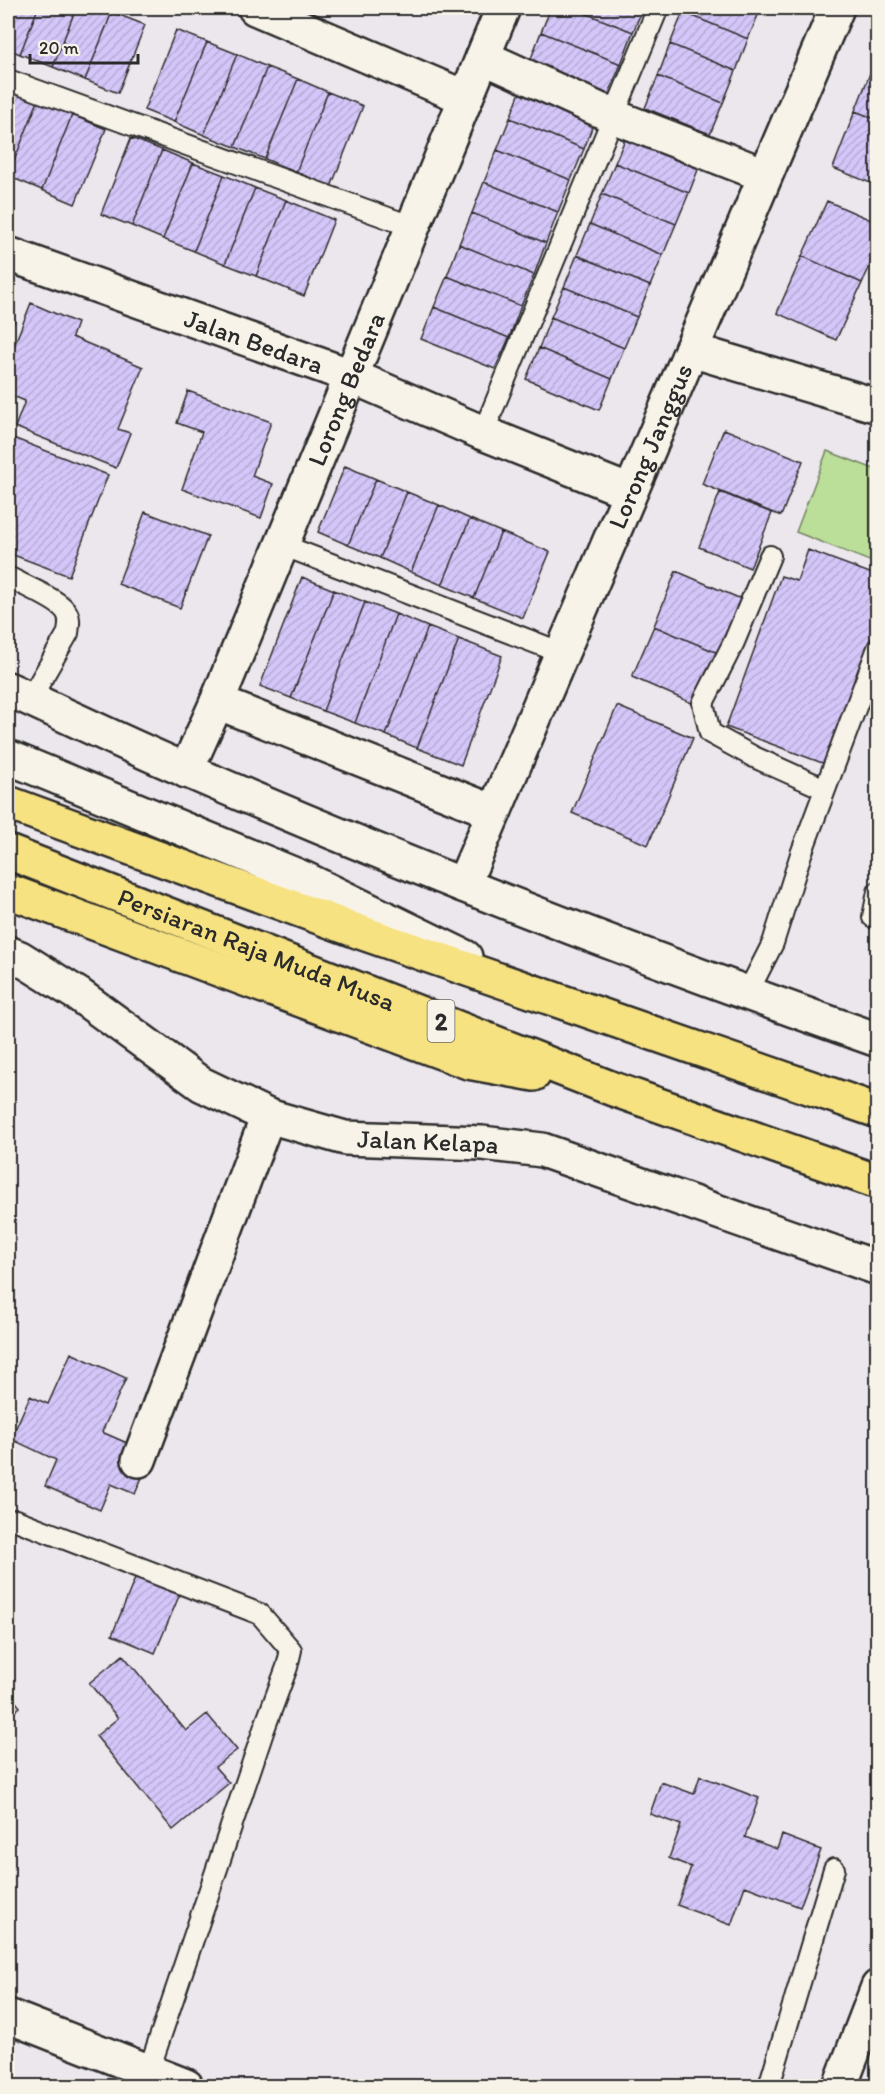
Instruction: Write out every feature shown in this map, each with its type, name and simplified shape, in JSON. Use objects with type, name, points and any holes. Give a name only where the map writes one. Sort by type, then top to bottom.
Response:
[{"type":"highway","name":"Persiaran Raja Muda Musa","points":[[8,803],[559,1002],[878,1111]]},
{"type":"highway","name":"Persiaran Raja Muda Musa","points":[[8,852],[613,1089],[878,1182]]},
{"type":"highway","points":[[8,891],[468,1062],[613,1089]]},
{"type":"street","points":[[255,8],[466,98]]},
{"type":"street","name":"Lorong Bedara","points":[[186,771],[217,702],[503,8]]},
{"type":"street","name":"Lorong Janggus","points":[[463,885],[837,8]]},
{"type":"street","points":[[483,57],[615,117],[765,175]]},
{"type":"street","name":"Jalan Bedara","points":[[8,254],[351,376],[483,434],[630,492]]},
{"type":"street","points":[[691,350],[878,406]]},
{"type":"street","points":[[19,694],[186,771],[463,885],[747,994],[878,1040]]},
{"type":"street","points":[[217,702],[494,812]]},
{"type":"street","points":[[8,757],[305,879],[559,1002]]},
{"type":"street","name":"Jalan Kelapa","points":[[8,953],[20,958],[79,995],[201,1084],[268,1116],[345,1138],[482,1143],[542,1150],[878,1268]]},
{"type":"street","points":[[139,1460],[268,1116]]},
{"type":"street","points":[[840,2086],[878,1987]]},
{"type":"street","points":[[8,2016],[148,2073],[186,2086]]},
{"type":"lane","points":[[483,434],[658,8]]},
{"type":"lane","points":[[8,80],[413,227]]},
{"type":"lane","points":[[282,545],[562,653]]},
{"type":"lane","points":[[770,556],[734,642],[703,704],[710,733],[754,757],[825,789]]},
{"type":"lane","points":[[8,577],[58,603],[66,611],[70,622],[68,633],[19,694]]},
{"type":"lane","points":[[747,994],[773,943],[801,854],[878,648]]},
{"type":"lane","points":[[878,892],[873,917],[878,920]]},
{"type":"lane","points":[[16,1520],[260,1614],[291,1650],[148,2073]]},
{"type":"lane","points":[[769,2086],[834,1869]]},
{"type":"green space","points":[[827,451],[877,470],[877,564],[796,532]]},
{"type":"building","points":[[8,8],[38,8],[20,54],[8,49]]},
{"type":"building","points":[[38,8],[76,8],[53,67],[20,54]]},
{"type":"building","points":[[76,8],[102,8],[112,12],[85,80],[53,67]]},
{"type":"building","points":[[551,8],[572,8],[633,32],[621,64],[541,32]]},
{"type":"building","points":[[572,8],[643,8],[633,32]]},
{"type":"building","points":[[685,8],[761,8],[748,39],[683,12]]},
{"type":"building","points":[[112,12],[145,25],[118,93],[85,80]]},
{"type":"building","points":[[683,12],[748,39],[736,71],[670,44]]},
{"type":"building","points":[[176,30],[207,42],[174,122],[144,110]]},
{"type":"building","points":[[541,32],[621,64],[608,95],[529,64]]},
{"type":"building","points":[[207,42],[237,54],[204,135],[174,122]]},
{"type":"building","points":[[670,44],[736,71],[723,103],[658,76]]},
{"type":"building","points":[[237,54],[267,67],[235,147],[204,135]]},
{"type":"building","points":[[875,61],[878,62],[878,120],[855,111]]},
{"type":"building","points":[[267,67],[298,79],[265,159],[235,147]]},
{"type":"building","points":[[658,76],[723,103],[710,134],[645,108]]},
{"type":"building","points":[[298,79],[328,92],[296,172],[265,159]]},
{"type":"building","points":[[522,87],[596,117],[584,149],[510,118]]},
{"type":"building","points":[[8,88],[38,101],[8,176]]},
{"type":"building","points":[[328,92],[363,106],[331,187],[296,172]]},
{"type":"building","points":[[38,101],[72,115],[42,190],[8,176]]},
{"type":"building","points":[[855,111],[878,120],[878,186],[833,168]]},
{"type":"building","points":[[72,115],[106,129],[75,204],[42,190]]},
{"type":"building","points":[[510,118],[584,149],[571,180],[497,150]]},
{"type":"building","points":[[628,132],[701,162],[689,193],[615,163]]},
{"type":"building","points":[[131,138],[162,150],[132,226],[101,214]]},
{"type":"building","points":[[162,150],[193,163],[163,239],[132,226]]},
{"type":"building","points":[[497,150],[571,180],[558,212],[484,182]]},
{"type":"building","points":[[193,163],[224,175],[194,251],[163,239]]},
{"type":"building","points":[[615,163],[689,193],[676,224],[602,194]]},
{"type":"building","points":[[224,175],[255,188],[225,264],[194,251]]},
{"type":"building","points":[[484,182],[558,212],[546,243],[472,213]]},
{"type":"building","points":[[255,188],[286,200],[256,276],[225,264]]},
{"type":"building","points":[[602,194],[676,224],[663,255],[590,224]]},
{"type":"building","points":[[286,200],[334,220],[304,296],[256,276]]},
{"type":"building","points":[[827,201],[878,223],[878,249],[862,283],[802,256]]},
{"type":"building","points":[[472,213],[546,243],[534,275],[459,244]]},
{"type":"building","points":[[590,224],[663,255],[650,286],[577,255]]},
{"type":"building","points":[[459,244],[534,275],[521,306],[447,276]]},
{"type":"building","points":[[577,255],[650,286],[637,317],[564,287]]},
{"type":"building","points":[[802,256],[862,283],[836,340],[777,313]]},
{"type":"building","points":[[447,276],[521,306],[509,338],[434,307]]},
{"type":"building","points":[[564,287],[637,317],[624,348],[551,317]]},
{"type":"building","points":[[31,303],[77,323],[72,337],[143,367],[118,429],[130,433],[116,468],[15,427],[25,401],[8,394],[8,361]]},
{"type":"building","points":[[434,307],[509,338],[495,369],[421,339]]},
{"type":"building","points":[[8,316],[15,320],[8,335]]},
{"type":"building","points":[[551,317],[624,348],[612,379],[539,348]]},
{"type":"building","points":[[539,348],[612,379],[599,410],[526,379]]},
{"type":"building","points":[[188,391],[271,422],[252,476],[273,484],[261,518],[182,489],[202,432],[177,423]]},
{"type":"building","points":[[724,429],[803,461],[781,516],[702,484]]},
{"type":"building","points":[[8,436],[108,475],[69,576],[8,553]]},
{"type":"building","points":[[345,466],[376,479],[348,545],[318,532]]},
{"type":"building","points":[[376,479],[407,492],[380,558],[348,545]]},
{"type":"building","points":[[407,492],[439,505],[411,572],[380,558]]},
{"type":"building","points":[[720,492],[772,513],[750,568],[699,547]]},
{"type":"building","points":[[439,505],[470,519],[442,585],[411,572]]},
{"type":"building","points":[[145,512],[208,536],[180,608],[118,584]]},
{"type":"building","points":[[470,519],[501,532],[474,598],[442,585]]},
{"type":"building","points":[[501,532],[550,552],[523,618],[474,598]]},
{"type":"building","points":[[808,550],[878,576],[878,623],[825,764],[726,727],[781,576],[797,581]]},
{"type":"building","points":[[676,571],[748,602],[725,656],[654,626]]},
{"type":"building","points":[[302,577],[334,590],[291,698],[260,686]]},
{"type":"building","points":[[334,590],[365,602],[323,711],[291,698]]},
{"type":"building","points":[[365,602],[396,614],[355,723],[323,711]]},
{"type":"building","points":[[396,614],[428,627],[386,735],[355,723]]},
{"type":"building","points":[[654,626],[725,656],[703,708],[632,677]]},
{"type":"building","points":[[428,627],[459,639],[417,748],[386,735]]},
{"type":"building","points":[[459,639],[502,656],[461,765],[417,748]]},
{"type":"building","points":[[617,706],[693,738],[648,845],[572,813]]},
{"type":"building","points":[[71,1353],[126,1378],[102,1432],[152,1454],[135,1494],[111,1484],[100,1510],[45,1486],[56,1460],[11,1439],[30,1396],[48,1404]]},
{"type":"building","points":[[138,1571],[182,1589],[155,1653],[112,1635]]},
{"type":"building","points":[[123,1655],[186,1731],[207,1714],[237,1750],[215,1767],[229,1783],[173,1830],[96,1736],[118,1718],[89,1683]]},
{"type":"building","points":[[8,1692],[20,1707],[8,1717]]},
{"type":"building","points":[[700,1776],[759,1798],[745,1837],[777,1849],[782,1835],[821,1850],[800,1907],[745,1886],[731,1925],[677,1905],[691,1867],[669,1858],[681,1825],[650,1814],[661,1782],[694,1794]]}]
